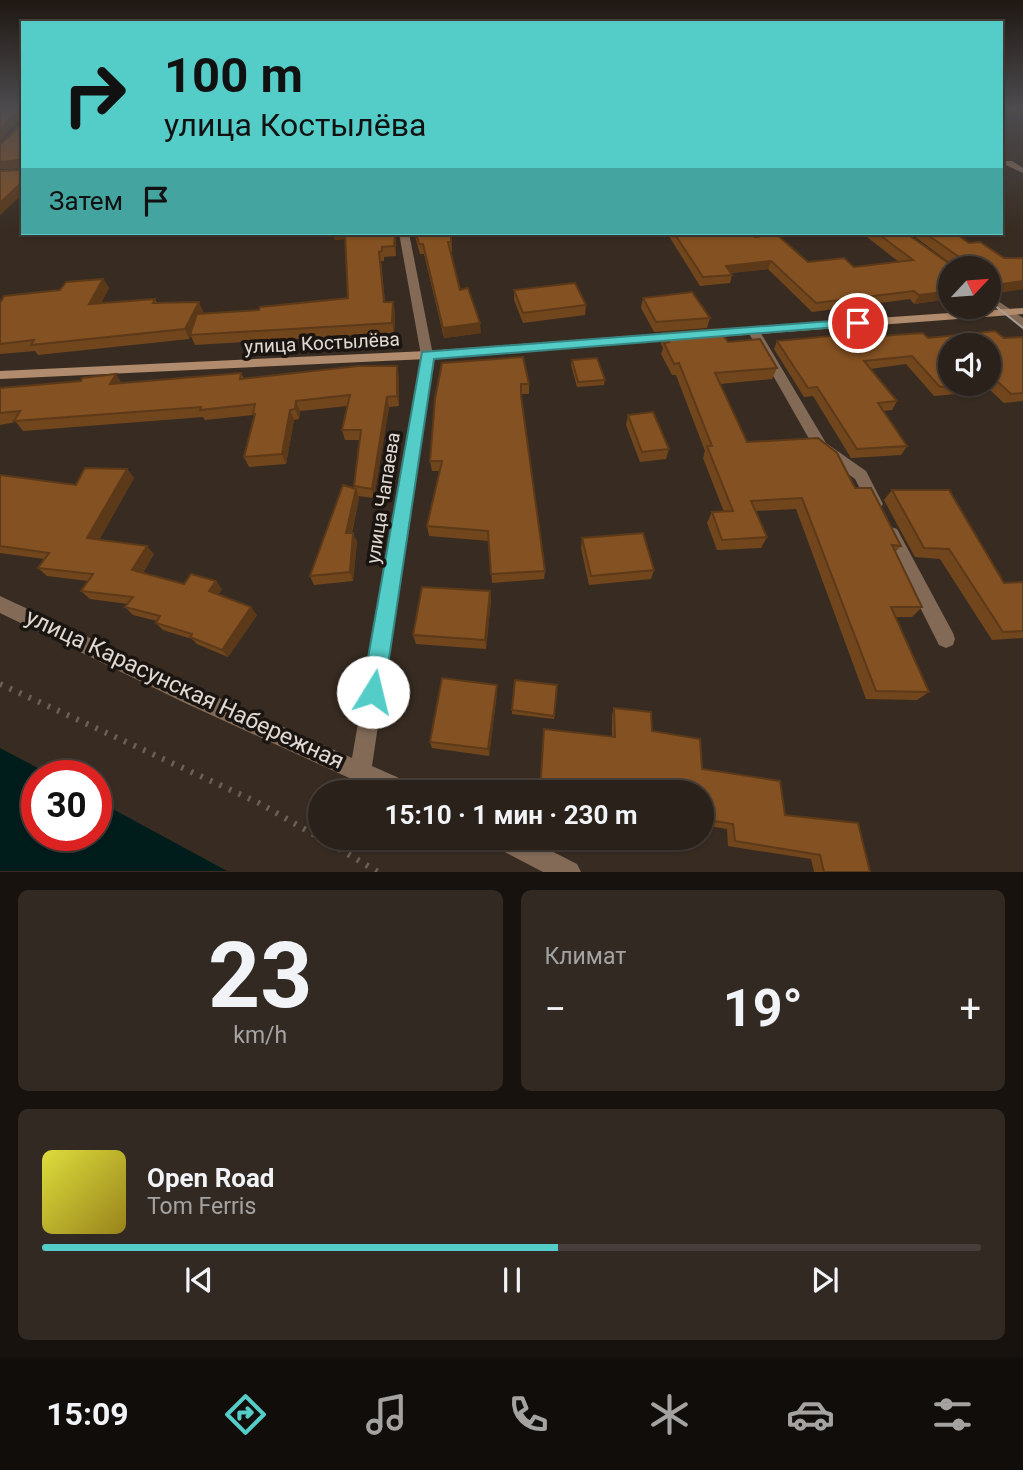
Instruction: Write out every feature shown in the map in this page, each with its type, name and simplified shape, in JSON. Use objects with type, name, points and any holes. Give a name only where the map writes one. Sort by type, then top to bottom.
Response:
[{"type":"main road","name":"улица Костылёва","points":[[0,375],[427,355],[1023,311]]},
{"type":"street","points":[[1009,163],[1023,171]]},
{"type":"street","name":"улица Чапаева","points":[[361,770],[427,355],[404,235]]},
{"type":"street","points":[[1001,307],[1023,324]]},
{"type":"street","points":[[753,330],[821,447],[861,475],[946,639]]},
{"type":"street","name":"улица Карасунская Набережная","points":[[0,604],[192,696],[381,780]]},
{"type":"street","points":[[525,850],[569,872]]},
{"type":"path","points":[[0,684],[259,803],[308,831]]},
{"type":"path","points":[[341,850],[379,872]]},
{"type":"water","points":[[0,748],[23,760],[21,851],[112,851],[112,809],[227,871],[0,871]]},
{"type":"building","points":[[0,149],[21,149],[21,163],[19,160],[0,162]]},
{"type":"building","points":[[21,163],[21,185],[0,203],[0,171],[19,170]]},
{"type":"building","points":[[345,235],[395,235],[394,246],[382,247],[379,252],[384,302],[393,302],[392,323],[190,335],[197,314],[259,310],[260,307],[348,298]]},
{"type":"building","points":[[417,235],[451,235],[451,242],[448,242],[460,290],[468,288],[480,323],[443,328],[423,244],[419,244]]},
{"type":"building","points":[[675,235],[777,235],[808,262],[844,258],[854,267],[913,260],[880,235],[909,235],[938,256],[938,293],[919,295],[914,291],[816,303],[771,261],[726,266],[732,275],[703,277]]},
{"type":"building","points":[[928,235],[958,235],[969,243],[980,242],[1001,256],[958,256]]},
{"type":"building","points":[[1001,256],[1023,258],[1023,281],[1001,284]]},
{"type":"building","points":[[103,279],[89,304],[155,299],[153,303],[199,302],[185,329],[31,345],[34,340],[0,344],[0,303],[4,296],[60,290],[66,282]]},
{"type":"building","points":[[575,283],[586,305],[523,313],[514,290]]},
{"type":"building","points":[[692,292],[710,318],[656,322],[643,298]]},
{"type":"building","points":[[719,329],[728,342],[760,339],[777,368],[715,373],[747,442],[818,438],[837,453],[855,488],[871,488],[901,546],[892,545],[922,607],[891,607],[929,692],[876,691],[802,498],[751,501],[767,537],[722,540],[712,512],[733,511],[707,446],[712,446],[679,363],[674,364],[664,343],[669,342],[663,333]]},
{"type":"building","points":[[862,333],[866,337],[923,333],[928,338],[938,337],[938,385],[912,356],[864,361],[897,401],[878,403],[907,446],[857,449],[817,387],[808,388],[777,341]]},
{"type":"building","points":[[1001,336],[1004,338],[1023,337],[1023,393],[1011,394],[1001,385]]},
{"type":"building","points":[[523,357],[529,384],[521,384],[521,396],[545,571],[491,574],[488,531],[427,526],[442,461],[430,461],[435,399],[442,363]]},
{"type":"building","points":[[597,358],[605,380],[578,382],[572,360]]},
{"type":"building","points":[[358,366],[397,366],[397,396],[387,397],[372,489],[354,486],[361,430],[342,430],[350,395],[296,401],[295,409],[290,410],[282,454],[244,457],[255,404],[200,410],[201,407],[14,421],[20,411],[0,413],[0,388],[81,381],[82,378],[116,374],[110,384],[241,373],[240,379]]},
{"type":"building","points":[[653,412],[669,449],[642,452],[628,415]]},
{"type":"building","points":[[85,468],[127,469],[87,538],[147,546],[132,570],[184,584],[191,574],[216,581],[209,591],[251,607],[222,650],[190,637],[192,634],[156,623],[160,616],[125,607],[133,597],[81,591],[93,574],[38,568],[49,553],[0,546],[0,475],[76,485]]},
{"type":"building","points":[[343,485],[356,489],[346,533],[353,533],[350,572],[310,576]]},
{"type":"building","points":[[892,490],[949,490],[1004,583],[1023,582],[1023,631],[1003,632],[949,549],[924,548]]},
{"type":"building","points":[[643,533],[654,570],[591,576],[582,538]]},
{"type":"building","points":[[422,587],[490,591],[485,640],[413,635]]},
{"type":"building","points":[[442,678],[497,685],[488,749],[430,742]]},
{"type":"building","points":[[515,680],[557,685],[554,716],[512,710]]},
{"type":"building","points":[[614,708],[651,712],[652,731],[700,739],[702,769],[780,781],[785,815],[858,823],[870,872],[824,872],[820,855],[735,841],[733,824],[714,821],[714,780],[541,780],[544,729],[615,737]]},
{"type":"tram line","points":[[1001,311],[1023,328]]},
{"type":"route","points":[[373,692],[427,355],[858,323]]}]
